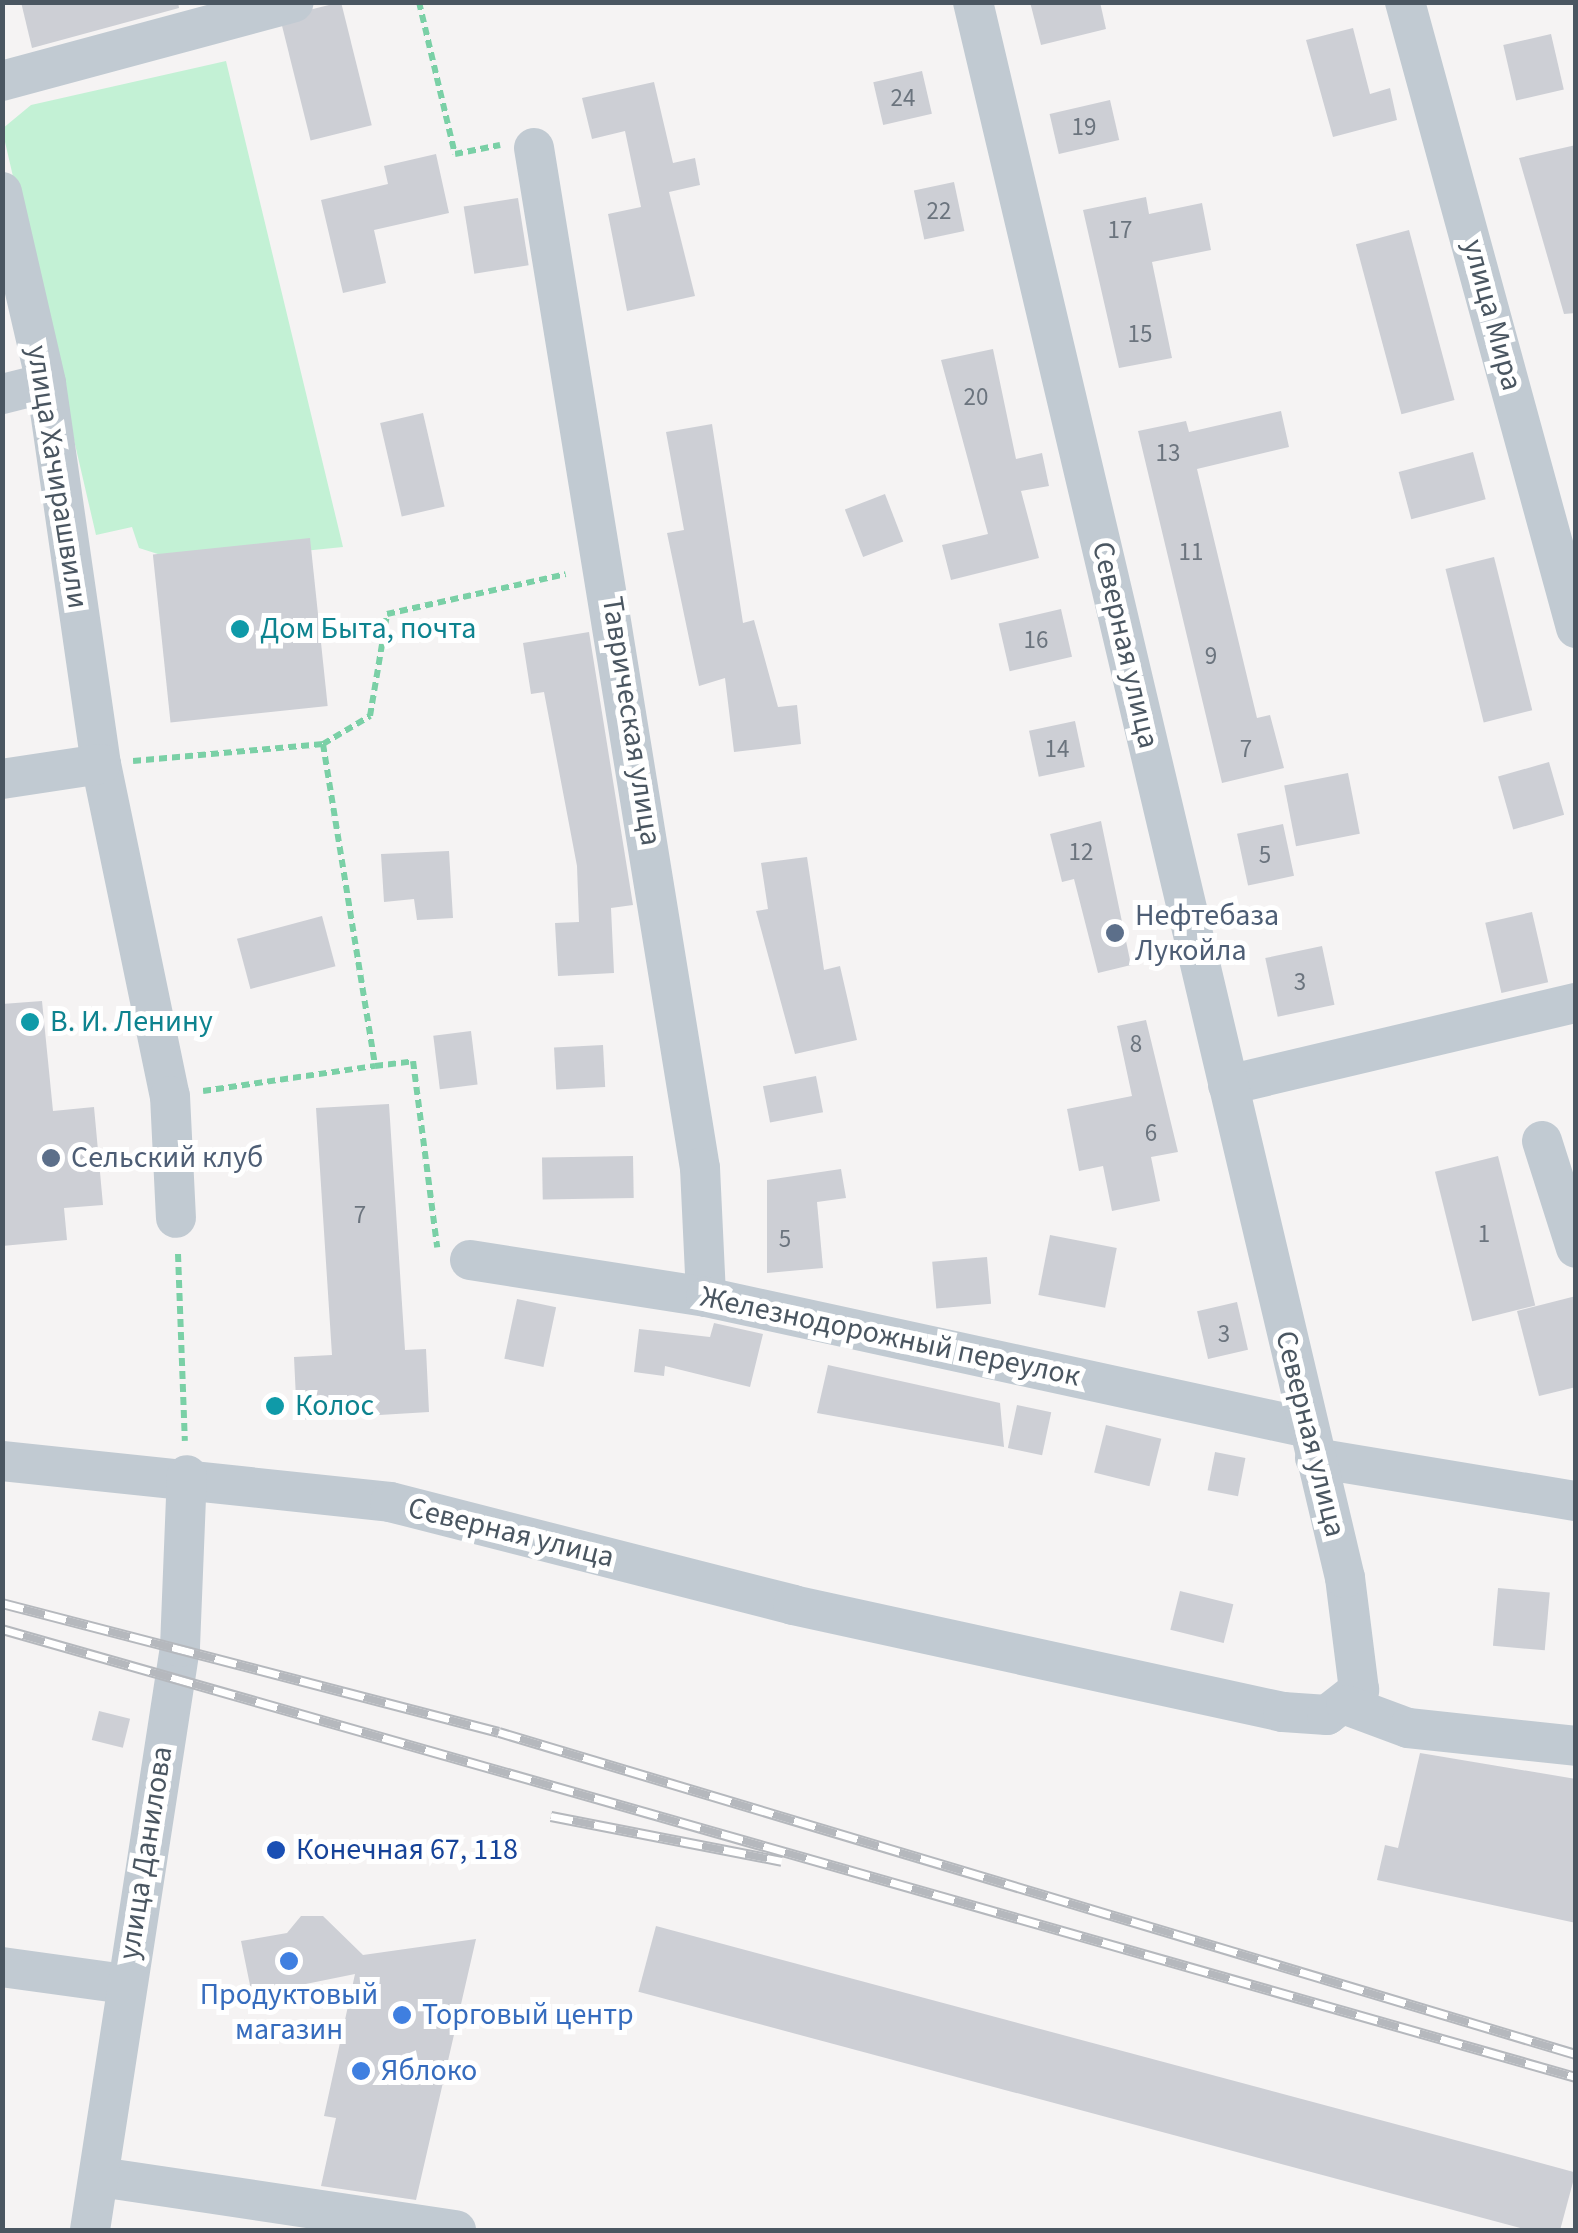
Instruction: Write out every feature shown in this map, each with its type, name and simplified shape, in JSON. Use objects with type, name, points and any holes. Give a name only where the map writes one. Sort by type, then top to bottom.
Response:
[{"type":"street","points":[[2,81],[294,2]]},
{"type":"street","name":"Северная улица","points":[[2,1460],[187,1475],[390,1502],[793,1606],[1282,1712],[1326,1715],[1346,1706],[1362,1668],[973,2]]},
{"type":"street","name":"улица Мира","points":[[1406,2],[1576,628]]},
{"type":"street","name":"Таврическая улица","points":[[534,148],[607,565],[700,1168],[706,1297]]},
{"type":"street","name":"улица Хачирашвили","points":[[2,192],[46,383],[100,764],[170,1096],[176,1218]]},
{"type":"street","points":[[2,394],[46,383]]},
{"type":"street","points":[[2,779],[100,764]]},
{"type":"street","points":[[1228,1085],[1576,1003]]},
{"type":"street","points":[[1542,1141],[1576,1248]]},
{"type":"street","name":"Железнодорожный переулок","points":[[470,1260],[706,1297],[1312,1443],[1576,1500]]},
{"type":"street","name":"улица Данилова","points":[[90,2230],[180,1647],[187,1475]]},
{"type":"street","points":[[1346,1706],[1408,1728],[1576,1746]]},
{"type":"street","points":[[2,1967],[125,1984]]},
{"type":"street","points":[[100,2176],[456,2230]]},
{"type":"path","points":[[420,2],[455,154],[520,141],[534,148]]},
{"type":"path","points":[[100,764],[323,744],[370,716],[388,614],[607,565]]},
{"type":"path","points":[[323,744],[375,1066]]},
{"type":"path","points":[[170,1096],[413,1061],[434,1246],[470,1260]]},
{"type":"path","points":[[176,1218],[187,1475]]},
{"type":"green space","points":[[226,61],[343,547],[186,563],[139,548],[132,527],[96,535],[2,129],[31,105]]},
{"type":"building","points":[[21,2],[178,2],[179,8],[32,48]]},
{"type":"building","points":[[341,2],[372,125],[311,140],[280,17]]},
{"type":"building","points":[[1030,2],[1100,2],[1106,29],[1041,45]]},
{"type":"building","points":[[1353,28],[1370,94],[1390,88],[1397,120],[1333,137],[1306,40]]},
{"type":"building","points":[[1551,34],[1564,90],[1516,101],[1503,45]]},
{"type":"building","points":[[922,71],[932,114],[883,125],[873,82]]},
{"type":"building","points":[[654,82],[673,163],[695,158],[700,185],[669,192],[695,296],[627,311],[608,214],[641,207],[625,131],[592,139],[582,98]]},
{"type":"building","points":[[1110,100],[1119,140],[1059,154],[1050,114]]},
{"type":"building","points":[[1576,145],[1576,313],[1564,314],[1519,158]]},
{"type":"building","points":[[436,154],[449,213],[374,230],[386,283],[343,293],[321,200],[388,184],[384,166]]},
{"type":"building","points":[[954,182],[964,231],[924,239],[914,191]]},
{"type":"building","points":[[1146,197],[1149,214],[1202,203],[1211,250],[1152,262],[1172,358],[1119,368],[1083,210]]},
{"type":"building","points":[[518,198],[529,265],[474,274],[464,207]]},
{"type":"building","points":[[1409,230],[1455,400],[1401,414],[1356,244]]},
{"type":"building","points":[[993,349],[1016,459],[1042,453],[1049,486],[1021,491],[1039,558],[951,580],[942,545],[988,534],[941,360]]},
{"type":"building","points":[[1281,411],[1289,447],[1197,469],[1257,718],[1270,715],[1284,768],[1222,783],[1138,431],[1186,421],[1189,432]]},
{"type":"building","points":[[423,413],[445,507],[402,516],[380,423]]},
{"type":"building","points":[[712,424],[743,623],[754,620],[778,707],[797,705],[801,744],[734,752],[725,678],[699,686],[667,533],[684,530],[666,432]]},
{"type":"building","points":[[1473,452],[1486,499],[1411,519],[1399,472]]},
{"type":"building","points":[[885,494],[903,542],[863,557],[845,509]]},
{"type":"building","name":"Дом Быта, почта","points":[[310,538],[328,706],[171,723],[153,555]]},
{"type":"building","points":[[1494,557],[1532,710],[1484,722],[1445,569]]},
{"type":"building","points":[[1061,609],[1072,657],[1010,671],[999,623]]},
{"type":"building","points":[[589,632],[633,905],[611,908],[614,973],[558,976],[555,923],[579,922],[577,866],[544,692],[531,694],[523,643]]},
{"type":"building","points":[[1075,721],[1085,767],[1039,777],[1029,731]]},
{"type":"building","points":[[1549,762],[1564,815],[1513,829],[1498,777]]},
{"type":"building","points":[[1348,773],[1360,834],[1296,846],[1284,785]]},
{"type":"building","points":[[1101,821],[1131,965],[1098,973],[1074,879],[1062,882],[1050,834]]},
{"type":"building","points":[[1283,824],[1294,876],[1248,886],[1237,834]]},
{"type":"building","points":[[449,851],[453,918],[417,920],[414,899],[384,902],[381,854]]},
{"type":"building","points":[[807,857],[824,970],[840,966],[857,1040],[795,1054],[756,911],[768,909],[761,863]]},
{"type":"building","points":[[1532,912],[1548,982],[1501,993],[1485,923]]},
{"type":"building","points":[[322,916],[335,966],[250,989],[237,939]]},
{"type":"building","points":[[1322,946],[1334,1005],[1278,1017],[1265,958]]},
{"type":"building","name":"Сельский клуб","points":[[42,1001],[53,1111],[94,1107],[103,1205],[64,1208],[67,1240],[2,1246],[2,1004]]},
{"type":"building","points":[[1146,1020],[1178,1152],[1151,1157],[1160,1201],[1112,1211],[1103,1166],[1079,1171],[1067,1109],[1132,1096],[1117,1026]]},
{"type":"building","points":[[471,1031],[478,1085],[440,1089],[433,1036]]},
{"type":"building","points":[[603,1045],[605,1087],[556,1090],[554,1048]]},
{"type":"building","points":[[816,1076],[823,1112],[770,1123],[763,1086]]},
{"type":"building","points":[[389,1104],[405,1350],[426,1349],[429,1412],[297,1420],[294,1357],[332,1355],[316,1108]]},
{"type":"building","points":[[633,1156],[634,1198],[543,1200],[542,1158]]},
{"type":"building","points":[[1498,1156],[1535,1305],[1472,1321],[1435,1172]]},
{"type":"building","points":[[841,1169],[846,1198],[817,1202],[823,1268],[767,1273],[767,1180]]},
{"type":"building","points":[[1050,1235],[1117,1248],[1105,1308],[1038,1295]]},
{"type":"building","points":[[987,1257],[991,1304],[936,1309],[932,1262]]},
{"type":"building","points":[[1576,1296],[1576,1387],[1539,1396],[1517,1311]]},
{"type":"building","points":[[517,1299],[556,1307],[543,1367],[504,1359]]},
{"type":"building","points":[[1237,1302],[1248,1350],[1208,1359],[1197,1311]]},
{"type":"building","points":[[714,1323],[763,1334],[750,1387],[665,1366],[664,1376],[634,1372],[639,1329],[710,1337]]},
{"type":"building","points":[[828,1365],[1000,1403],[1004,1447],[817,1413]]},
{"type":"building","points":[[1017,1405],[1051,1412],[1042,1455],[1008,1448]]},
{"type":"building","points":[[1106,1425],[1161,1439],[1149,1486],[1094,1473]]},
{"type":"building","points":[[1215,1452],[1245,1458],[1238,1496],[1208,1490]]},
{"type":"building","points":[[1498,1588],[1550,1593],[1545,1650],[1493,1646]]},
{"type":"building","points":[[1180,1591],[1233,1604],[1224,1643],[1170,1630]]},
{"type":"building","points":[[99,1711],[130,1719],[123,1748],[92,1740]]},
{"type":"building","points":[[1420,1753],[1576,1779],[1576,1923],[1377,1880],[1385,1845],[1398,1848]]},
{"type":"building","name":"Торговый центр","points":[[301,1916],[323,1916],[363,1955],[476,1939],[416,2200],[321,2186],[336,2118],[324,2116],[355,1974],[252,1995],[241,1941],[287,1933]]},
{"type":"building","points":[[656,1926],[1576,2172],[1560,2230],[1528,2230],[638,1992]]},
{"type":"railway","points":[[2,1603],[499,1732],[1576,2054]]},
{"type":"railway","points":[[2,1629],[1576,2077]]},
{"type":"railway","points":[[551,1816],[782,1861]]},
{"type":"place","name":"Дом Быта, почта","points":[[240,629]]},
{"type":"place","name":"Нефтебаза Лукойла","points":[[1115,933]]},
{"type":"place","name":"В. И. Ленину","points":[[30,1022]]},
{"type":"place","name":"Сельский клуб","points":[[51,1158]]},
{"type":"place","name":"Колос","points":[[275,1406]]},
{"type":"place","name":"Конечная 67, 118","points":[[276,1850]]},
{"type":"place","name":"Продуктовый магазин","points":[[289,1961]]},
{"type":"place","name":"Торговый центр","points":[[402,2015]]},
{"type":"place","name":"Яблоко","points":[[361,2071]]}]
